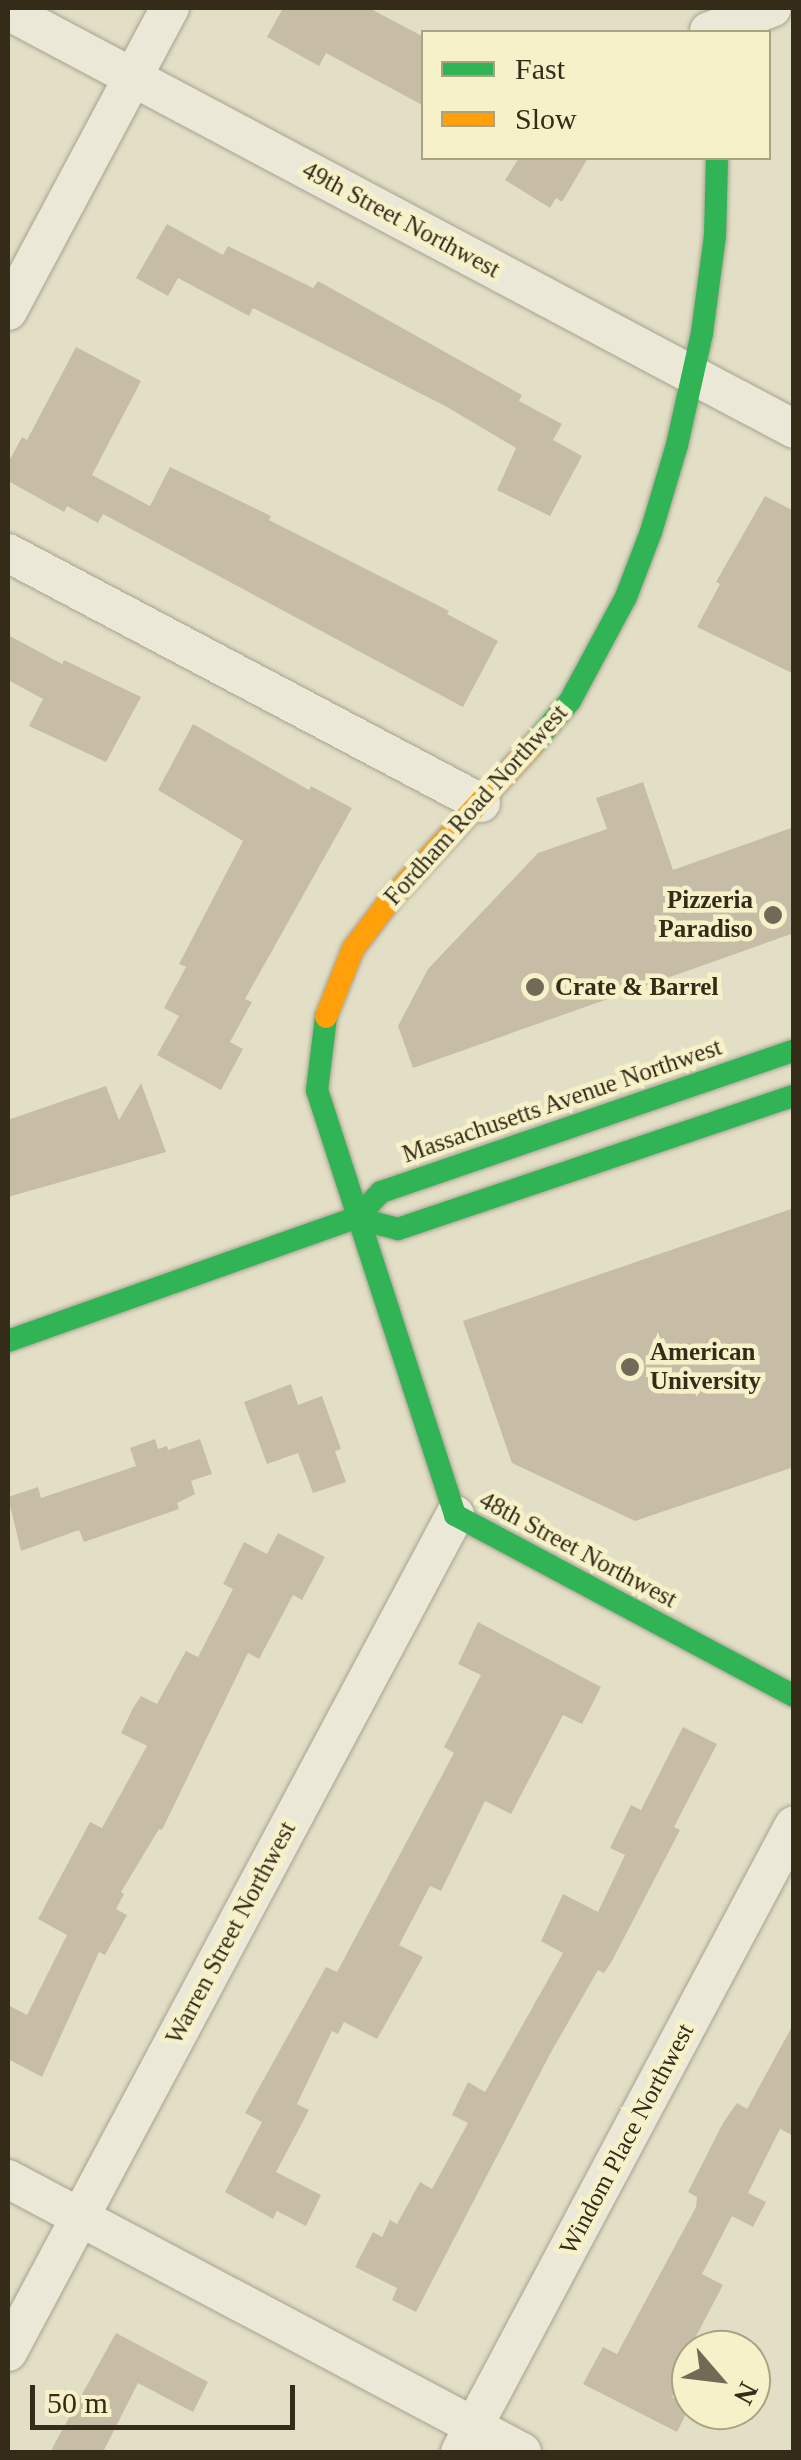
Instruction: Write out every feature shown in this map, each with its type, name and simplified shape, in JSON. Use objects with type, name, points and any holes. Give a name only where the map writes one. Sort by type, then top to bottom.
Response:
[{"type":"street","points":[[8,311],[170,8]]},
{"type":"street","points":[[707,24],[772,8]]},
{"type":"street","name":"49th Street Northwest","points":[[8,11],[794,429]]},
{"type":"street","name":"Fordham Road Northwest","points":[[356,1218],[317,1090],[319,1048],[328,1007],[343,967],[364,931],[570,701],[612,624],[651,532],[693,375],[711,275],[717,160]]},
{"type":"street","points":[[8,553],[481,804]]},
{"type":"street","name":"Massachusetts Avenue Northwest","points":[[8,1342],[356,1218],[381,1192],[794,1051]]},
{"type":"street","points":[[356,1218],[398,1229],[794,1096]]},
{"type":"street","name":"48th Street Northwest","points":[[356,1218],[455,1516],[794,1696]]},
{"type":"street","name":"Warren Street Northwest","points":[[8,2352],[455,1516]]},
{"type":"street","name":"Windom Place Northwest","points":[[467,2440],[794,1825]]},
{"type":"street","points":[[8,2179],[467,2440],[522,2452]]},
{"type":"building","points":[[283,8],[369,8],[421,35],[421,104],[326,53],[319,66],[267,37]]},
{"type":"building","points":[[518,160],[587,160],[562,202],[556,198],[550,208],[505,180]]},
{"type":"building","points":[[167,224],[223,255],[228,246],[313,288],[318,281],[522,395],[519,401],[562,424],[553,440],[582,456],[550,516],[497,490],[516,448],[447,407],[253,308],[249,316],[178,278],[168,296],[136,278]]},
{"type":"building","points":[[76,347],[141,381],[92,475],[150,506],[170,467],[271,516],[269,520],[449,611],[447,614],[498,641],[463,707],[103,514],[98,523],[67,506],[64,512],[8,481],[8,463],[22,437],[27,440]]},
{"type":"building","points":[[765,496],[794,511],[794,674],[697,627],[720,584],[716,582]]},
{"type":"building","points":[[8,635],[62,664],[64,660],[141,697],[106,762],[29,726],[43,699],[8,680]]},
{"type":"building","points":[[193,724],[309,790],[311,786],[352,808],[245,999],[252,1002],[230,1042],[243,1049],[221,1090],[157,1055],[179,1016],[164,1008],[186,967],[179,964],[243,841],[158,790]]},
{"type":"building","points":[[643,782],[673,870],[794,827],[794,933],[413,1068],[398,1026],[428,969],[538,853],[607,829],[596,798]]},
{"type":"building","points":[[141,1083],[166,1152],[8,1197],[8,1120],[106,1086],[119,1120]]},
{"type":"building","name":"American University","points":[[794,1208],[794,1467],[635,1521],[512,1463],[463,1321]]},
{"type":"building","points":[[291,1384],[298,1405],[322,1396],[341,1449],[335,1451],[346,1482],[313,1493],[298,1453],[267,1464],[244,1402]]},
{"type":"building","points":[[155,1439],[158,1449],[167,1446],[168,1450],[200,1439],[212,1474],[191,1481],[195,1494],[177,1503],[179,1509],[84,1542],[79,1530],[21,1551],[8,1497],[38,1487],[41,1498],[136,1466],[130,1448]]},
{"type":"building","points":[[278,1533],[325,1557],[302,1600],[293,1595],[259,1659],[248,1653],[162,1830],[159,1829],[121,1892],[124,1894],[116,1909],[127,1915],[105,1955],[99,1952],[42,2077],[8,2059],[8,2005],[27,2015],[67,1935],[38,1919],[90,1822],[102,1828],[147,1746],[121,1733],[133,1708],[141,1696],[157,1704],[186,1651],[198,1657],[233,1589],[223,1584],[244,1542],[267,1554]]},
{"type":"building","points":[[478,1622],[601,1687],[582,1724],[563,1715],[511,1814],[485,1801],[441,1891],[430,1886],[399,1945],[423,1957],[377,2039],[344,2022],[338,2034],[332,2031],[297,2104],[309,2110],[276,2172],[321,2195],[306,2226],[277,2211],[273,2219],[225,2192],[262,2122],[245,2113],[326,1967],[337,1972],[454,1753],[444,1747],[481,1675],[458,1664]]},
{"type":"building","points":[[683,1727],[717,1744],[674,1827],[680,1830],[612,1961],[604,1973],[598,1970],[550,2054],[416,2312],[392,2300],[397,2288],[355,2267],[373,2232],[382,2237],[390,2220],[397,2224],[420,2182],[432,2189],[468,2123],[452,2115],[468,2082],[485,2092],[563,1953],[541,1941],[563,1894],[598,1912],[625,1855],[610,1848],[631,1805],[641,1810]]},
{"type":"building","points":[[794,2023],[794,2136],[780,2129],[748,2193],[766,2202],[753,2227],[732,2216],[702,2274],[723,2285],[699,2330],[671,2330],[671,2429],[583,2384],[603,2347],[617,2354],[696,2207],[697,2197],[688,2192],[723,2123],[737,2103],[747,2109]]},
{"type":"building","points":[[116,2333],[208,2382],[193,2412],[138,2383],[103,2452],[50,2452]]},
{"type":"traffic: fast","points":[[531,747],[570,701],[626,597],[651,532],[677,445],[702,333],[715,235],[717,160]]},
{"type":"traffic: fast","points":[[326,1017],[317,1090],[455,1515],[794,1696]]},
{"type":"traffic: fast","points":[[8,1341],[356,1218],[381,1192],[794,1051]]},
{"type":"traffic: fast","points":[[356,1218],[398,1229],[794,1096]]},
{"type":"traffic: slow","points":[[326,1017],[353,949],[391,899],[531,747]]},
{"type":"place","name":"Pizzeria Paradiso","points":[[773,915]]},
{"type":"place","name":"Crate & Barrel","points":[[535,987]]},
{"type":"place","name":"American University","points":[[630,1367]]}]
